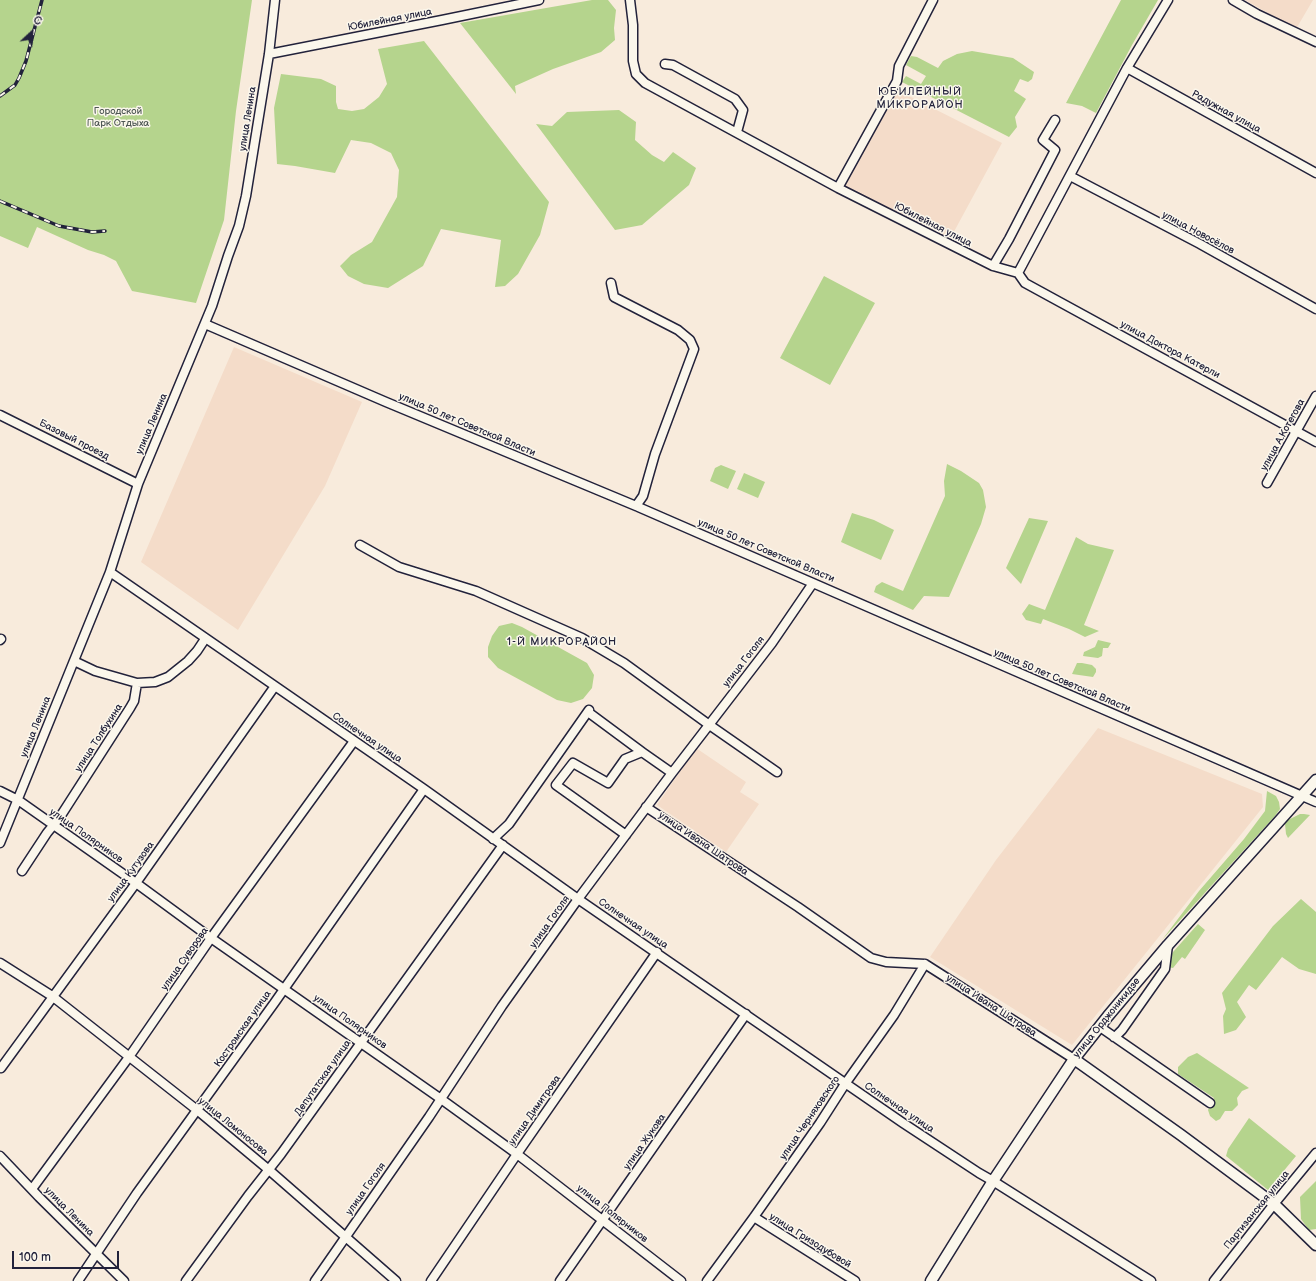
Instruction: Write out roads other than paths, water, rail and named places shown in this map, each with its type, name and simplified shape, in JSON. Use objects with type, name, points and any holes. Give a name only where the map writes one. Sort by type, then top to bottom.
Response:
[{"type":"main road","name":"улица Орджоникидзе","points":[[931,1281],[993,1181],[1074,1059],[1168,945],[1316,780]]},
{"type":"main road","name":"улица Ивана Шатрова","points":[[1074,1059],[1181,1135],[1274,1204],[1316,1245]]},
{"type":"street","name":"улица Ленина","points":[[0,843],[110,572],[138,484],[205,324],[239,226],[246,196],[269,54],[275,0]]},
{"type":"street","name":"Юбилейная улица","points":[[269,54],[539,0]]},
{"type":"street","name":"Юбилейная улица","points":[[630,0],[633,25],[633,61],[636,74],[645,83],[838,188],[993,266],[1018,273]]},
{"type":"street","points":[[838,188],[896,81],[899,66],[933,0]]},
{"type":"street","points":[[1018,273],[1127,68],[1168,0]]},
{"type":"street","points":[[1233,0],[1257,14],[1316,42]]},
{"type":"street","points":[[665,64],[673,65],[735,99],[743,110],[737,132]]},
{"type":"street","name":"Радужная улица","points":[[1127,68],[1316,173]]},
{"type":"street","points":[[993,266],[1055,150],[1043,140],[1055,120]]},
{"type":"street","name":"улица Новосёлов","points":[[1070,176],[1200,244],[1316,309]]},
{"type":"street","name":"улица Доктора Катерли","points":[[1018,273],[1025,283],[1316,442]]},
{"type":"street","points":[[611,283],[614,297],[678,330],[690,340],[694,349],[655,454],[643,496],[636,506]]},
{"type":"street","name":"улица 50 лет Советской Власти","points":[[205,324],[813,582],[1301,797],[1316,802]]},
{"type":"street","name":"улица А.Котегова","points":[[1267,483],[1316,396]]},
{"type":"street","name":"Базовый проезд","points":[[0,415],[138,484]]},
{"type":"street","points":[[360,545],[399,567],[476,591],[582,638],[624,663],[777,772]]},
{"type":"street","name":"Солнечная улица","points":[[110,572],[424,789],[578,899],[657,952],[845,1084],[979,1174],[993,1181],[1151,1281]]},
{"type":"street","name":"улица Гоголя","points":[[315,1281],[441,1099],[502,1006],[578,899],[708,724],[772,643],[813,582]]},
{"type":"street","points":[[74,661],[95,671],[137,683],[155,682],[168,677],[188,661],[205,639]]},
{"type":"street","name":"улица Толбухина","points":[[22,871],[60,817],[134,701],[137,683]]},
{"type":"street","name":"улица Кутузова","points":[[1,1068],[52,996],[136,883],[274,686]]},
{"type":"street","points":[[493,839],[509,824],[589,711],[672,773]]},
{"type":"street","name":"улица Суворова","points":[[32,1189],[129,1058],[211,938],[354,741]]},
{"type":"street","points":[[626,835],[556,785],[573,763],[608,783],[625,759],[642,752]]},
{"type":"street","name":"Костромская улица","points":[[78,1281],[137,1193],[424,789]]},
{"type":"street","name":"улица Полярников","points":[[0,791],[18,800],[211,938],[441,1099],[517,1154],[681,1281]]},
{"type":"street","name":"улица Ивана Шатрова","points":[[646,807],[871,958],[886,962],[925,964],[1074,1059]]},
{"type":"street","name":"Депутатская улица","points":[[186,1281],[281,1154],[503,845]]},
{"type":"street","points":[[1114,1037],[1122,1030],[1165,969],[1168,945]]},
{"type":"street","name":"улица Димитрова","points":[[431,1281],[657,952]]},
{"type":"street","name":"улица Ломоносова","points":[[0,963],[52,996],[197,1110],[269,1170],[396,1281]]},
{"type":"street","name":"улица Черняховского","points":[[707,1281],[820,1123],[845,1084],[894,1015],[925,964]]},
{"type":"street","name":"улица Жукова","points":[[560,1281],[746,1014]]},
{"type":"street","points":[[1100,1027],[1210,1103]]},
{"type":"street","name":"Партизанская улица","points":[[1214,1281],[1316,1153]]},
{"type":"street","name":"улица Ленина","points":[[0,1156],[124,1281]]},
{"type":"street","name":"улица Гризодубовой","points":[[754,1217],[854,1281]]},
{"type":"railway","points":[[0,96],[15,85],[19,78],[26,61],[42,0]]},
{"type":"railway","points":[[0,201],[59,226],[92,232],[105,231]]},
{"type":"district","name":"ЮБИЛЕЙНЫЙ МИКРОРАЙОН","points":[[920,98]]},
{"type":"district","name":"1-Й МИКРОРАЙОН","points":[[562,642]]},
{"type":"park label","name":"Городской Парк Отдыха","points":[[118,116]]}]
